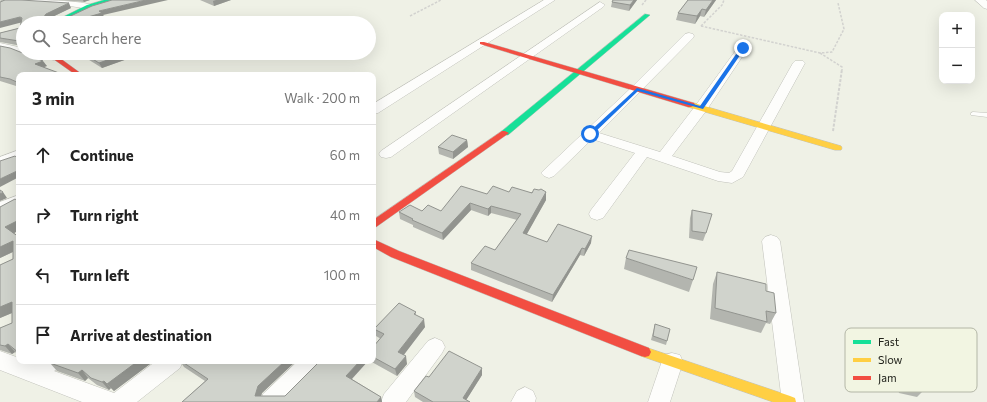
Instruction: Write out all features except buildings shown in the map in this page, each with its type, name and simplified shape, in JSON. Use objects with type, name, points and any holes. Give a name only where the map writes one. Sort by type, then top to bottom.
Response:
[{"type":"street","points":[[23,0],[71,2],[89,6]]},
{"type":"street","points":[[68,16],[89,6],[110,0]]},
{"type":"street","points":[[376,108],[550,0]]},
{"type":"street","points":[[980,0],[987,6]]},
{"type":"street","points":[[386,154],[600,4]]},
{"type":"street","points":[[376,222],[496,141],[647,15]]},
{"type":"street","points":[[550,173],[637,89],[689,36]]},
{"type":"street","points":[[482,43],[838,148]]},
{"type":"street","points":[[0,46],[16,49]]},
{"type":"street","points":[[663,158],[701,108],[743,48]]},
{"type":"street","points":[[60,60],[76,72]]},
{"type":"street","points":[[590,134],[718,176],[732,178],[738,174],[799,63]]},
{"type":"street","points":[[597,214],[644,152]]},
{"type":"street","points":[[0,163],[16,155]]},
{"type":"street","points":[[0,209],[16,201]]},
{"type":"street","points":[[376,244],[395,254],[672,362],[792,402],[792,388],[771,241]]},
{"type":"street","points":[[392,402],[436,347]]},
{"type":"street","points":[[0,360],[109,402]]},
{"type":"street","points":[[659,402],[672,362]]},
{"type":"street","points":[[34,373],[47,364]]},
{"type":"street","points":[[120,402],[168,364]]},
{"type":"street","points":[[271,402],[310,364]]},
{"type":"lane","points":[[973,114],[987,115]]},
{"type":"path","points":[[410,16],[441,0]]},
{"type":"path","points":[[642,5],[646,0]]},
{"type":"path","points":[[724,0],[722,5],[701,26],[820,53],[832,52],[844,29],[838,3]]},
{"type":"path","points":[[820,53],[842,66],[833,131]]},
{"type":"traffic: fast","points":[[68,16],[89,6],[110,0]]},
{"type":"traffic: fast","points":[[505,133],[647,15]]},
{"type":"traffic: slow","points":[[691,105],[838,148]]},
{"type":"traffic: slow","points":[[645,352],[790,402]]},
{"type":"traffic: jam","points":[[482,43],[691,105]]},
{"type":"traffic: jam","points":[[58,60],[76,72]]},
{"type":"traffic: jam","points":[[376,223],[505,133]]},
{"type":"traffic: jam","points":[[376,244],[395,254],[645,352]]},
{"type":"route","points":[[590,134],[637,89],[701,108],[743,48]]}]
